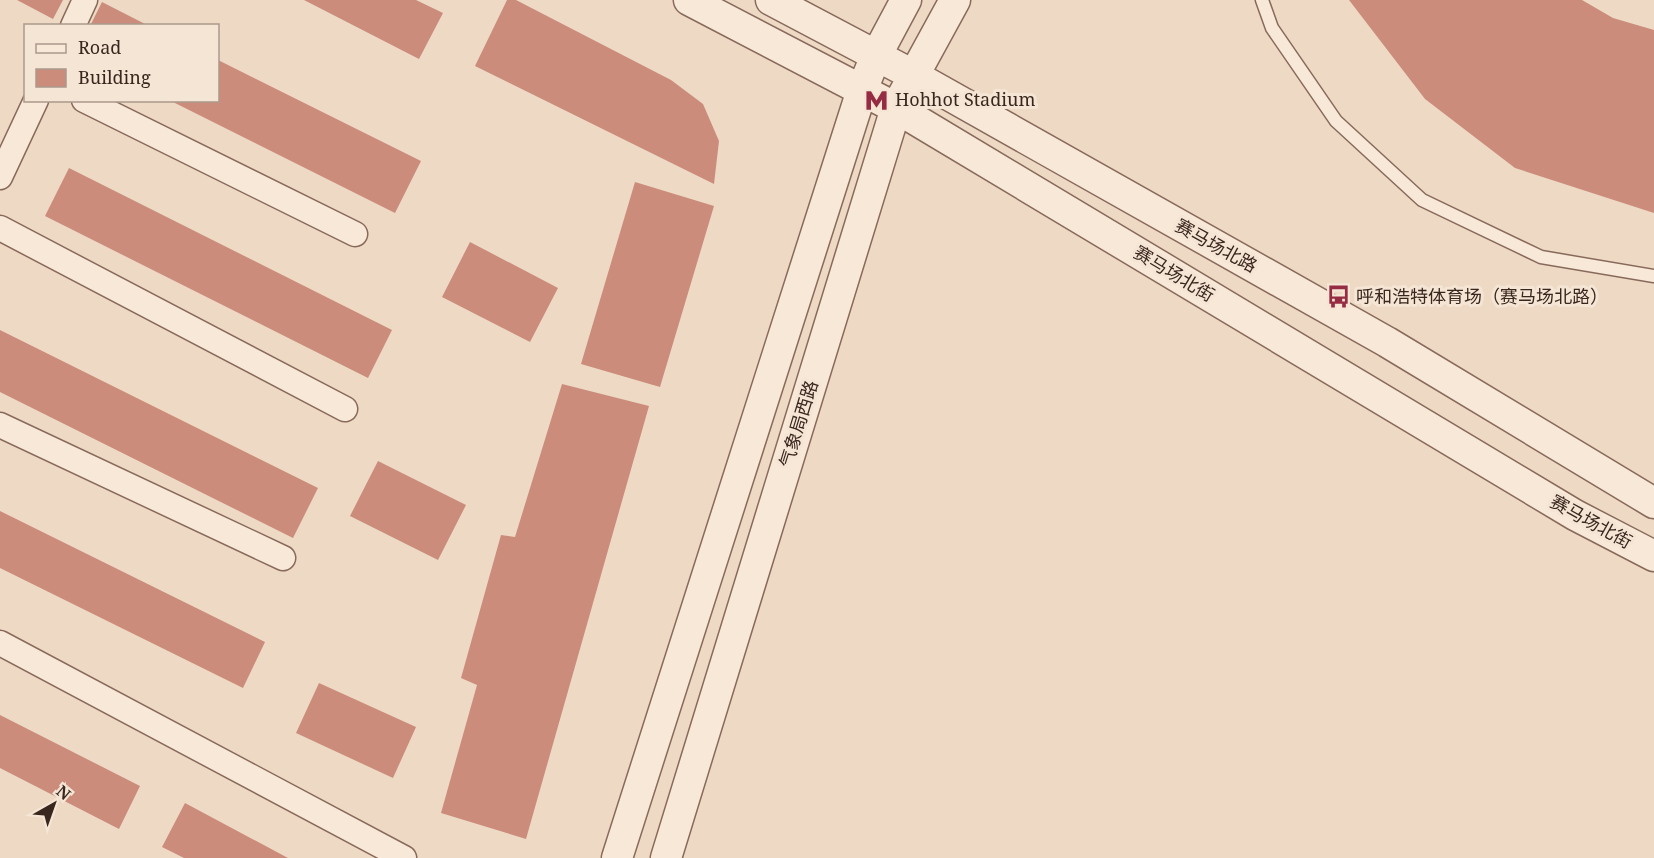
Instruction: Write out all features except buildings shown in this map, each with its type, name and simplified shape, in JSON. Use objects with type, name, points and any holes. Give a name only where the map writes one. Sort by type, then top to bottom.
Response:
[{"type":"street","points":[[74,24],[85,0]]},
{"type":"street","name":"赛马场北街","points":[[689,0],[896,108],[1575,515],[1654,556]]},
{"type":"street","name":"赛马场北路","points":[[771,0],[875,58],[915,76],[1387,342],[1654,503]]},
{"type":"street","points":[[617,858],[862,90],[875,58],[906,0]]},
{"type":"street","name":"气象局西路","points":[[666,858],[896,108],[955,0]]},
{"type":"street","points":[[0,177],[35,102]]},
{"type":"street","points":[[88,102],[355,234]]},
{"type":"street","points":[[0,228],[345,409]]},
{"type":"street","points":[[0,425],[283,558]]},
{"type":"street","points":[[0,643],[404,858]]},
{"type":"lane","points":[[1262,0],[1272,28],[1336,121],[1422,200],[1541,257],[1654,276]]},
{"type":"place","name":"Hohhot Stadium","points":[[877,100]]},
{"type":"place","name":"呼和浩特体育场（赛马场北路）","points":[[1338,297]]}]
